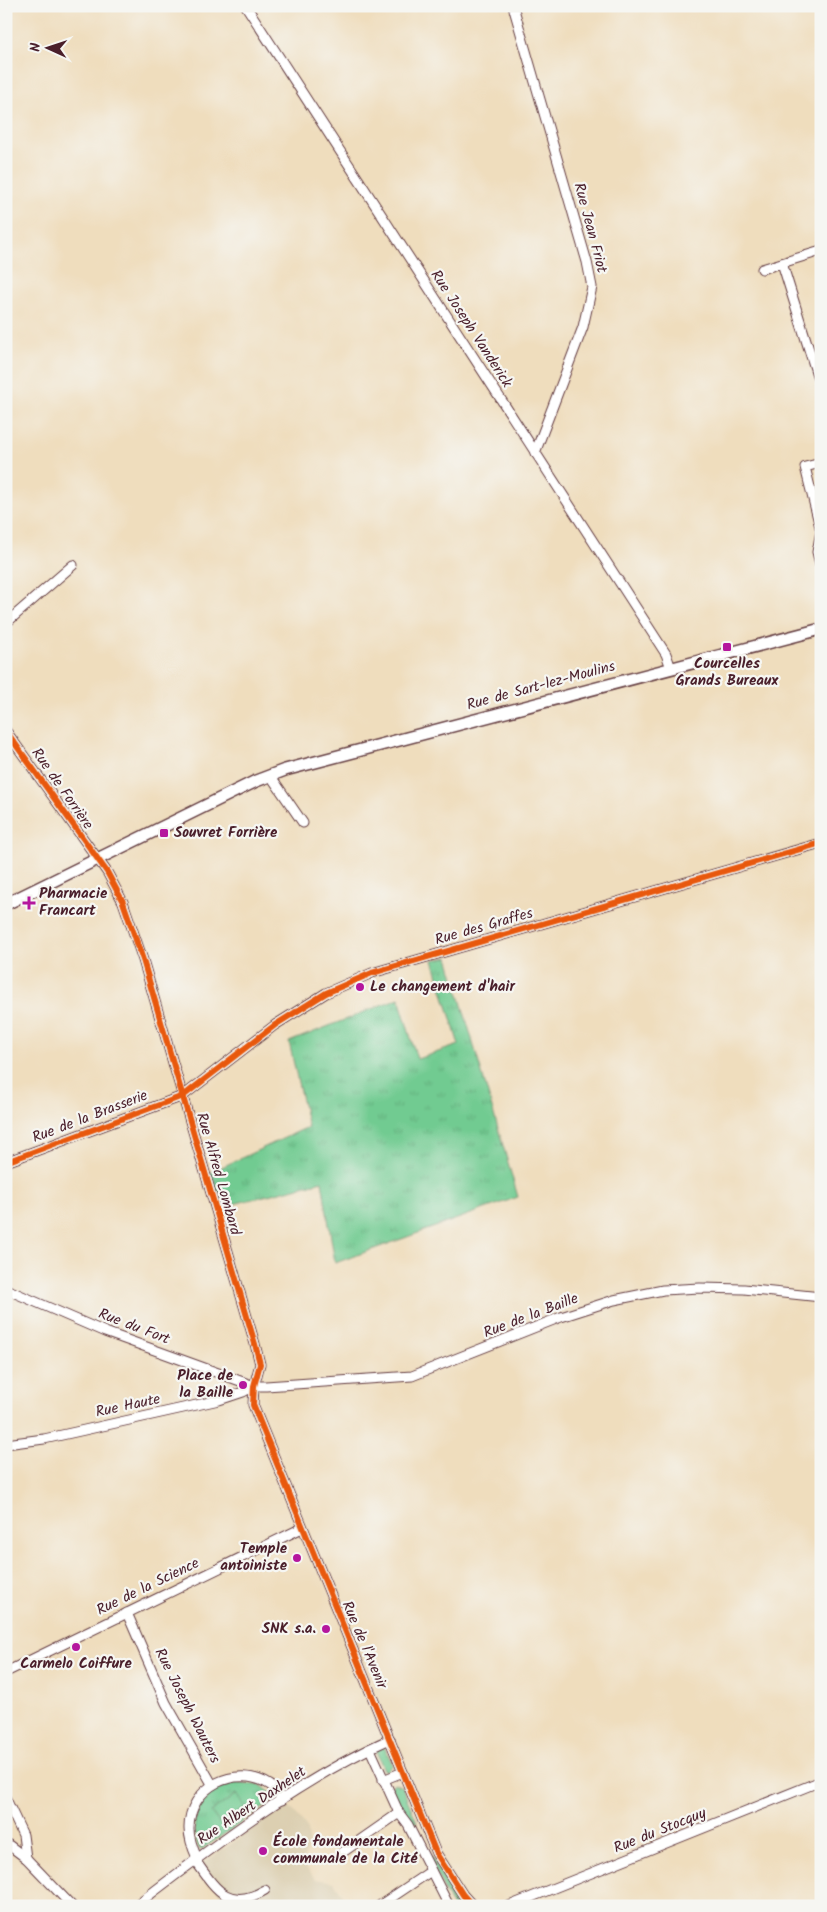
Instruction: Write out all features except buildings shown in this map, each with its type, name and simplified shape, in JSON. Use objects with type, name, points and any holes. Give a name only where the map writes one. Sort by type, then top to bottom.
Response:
[{"type":"main road","name":"Rue de Sart-lez-Moulins","points":[[6,904],[270,775],[310,762],[821,629]]},
{"type":"street","name":"Rue Joseph Vanderick","points":[[246,6],[666,654],[671,668]]},
{"type":"street","name":"Rue Jean Friot","points":[[513,6],[587,262],[592,288],[582,327],[535,453]]},
{"type":"street","points":[[762,269],[821,251]]},
{"type":"street","points":[[782,263],[821,388]]},
{"type":"street","points":[[821,463],[805,467],[820,531],[816,552],[821,568]]},
{"type":"street","points":[[6,622],[73,565]]},
{"type":"street","name":"Rue de Forrière","points":[[6,731],[98,860]]},
{"type":"street","points":[[270,775],[303,823]]},
{"type":"street","name":"Rue des Graffes","points":[[183,1096],[275,1025],[326,993],[372,973],[821,843]]},
{"type":"street","name":"Rue Alfred Lombard","points":[[98,860],[123,902],[133,926],[255,1344],[260,1364],[254,1386]]},
{"type":"street","name":"Rue de la Brasserie","points":[[6,1162],[183,1096]]},
{"type":"street","name":"Rue de la Baille","points":[[254,1386],[412,1376],[561,1318],[614,1300],[663,1290],[700,1288],[744,1289],[821,1297]]},
{"type":"street","name":"Rue du Fort","points":[[6,1289],[105,1332],[254,1386]]},
{"type":"street","name":"Rue Haute","points":[[6,1444],[44,1439],[219,1400],[254,1386]]},
{"type":"street","name":"Rue de l'Avenir","points":[[254,1386],[253,1405],[436,1853],[453,1881],[473,1906]]},
{"type":"street","name":"Rue de la Science","points":[[6,1672],[302,1528]]},
{"type":"street","name":"Rue Joseph Wauters","points":[[127,1613],[166,1703],[212,1784]]},
{"type":"street","name":"Rue Albert Daxhelet","points":[[135,1906],[196,1859],[282,1800],[370,1748],[390,1739]]},
{"type":"street","points":[[370,1748],[399,1813],[408,1825],[449,1906]]},
{"type":"street","points":[[383,1780],[403,1772]]},
{"type":"street","name":"Rue Joseph Wauters","points":[[265,1890],[256,1898],[239,1902],[221,1897],[196,1859],[190,1840],[189,1827],[192,1810],[200,1795],[212,1784],[240,1776],[256,1778],[271,1786],[282,1800]]},
{"type":"street","name":"Rue du Stocquy","points":[[509,1906],[821,1781]]},
{"type":"street","points":[[6,1799],[23,1836],[26,1858]]},
{"type":"street","points":[[343,1852],[399,1813]]},
{"type":"street","points":[[6,1843],[26,1858],[72,1906]]},
{"type":"street","points":[[379,1906],[431,1871]]},
{"type":"shaded area","name":"École fondamentale communale de la Cité","points":[[288,1807],[295,1812],[308,1830],[309,1840],[303,1863],[315,1879],[334,1882],[350,1906],[238,1906],[223,1897],[200,1865],[280,1810]]},
{"type":"green space","points":[[448,957],[518,1197],[335,1263],[322,1181],[218,1208],[209,1173],[308,1127],[289,1042],[399,998],[417,1059],[459,1045],[433,960]]},
{"type":"green space","points":[[384,1747],[393,1765],[387,1771],[384,1770],[376,1751]]},
{"type":"green space","points":[[239,1782],[262,1786],[272,1794],[272,1802],[202,1849],[199,1849],[195,1837],[195,1825],[201,1805],[216,1790]]},
{"type":"green space","points":[[394,1783],[402,1787],[417,1822],[411,1824],[399,1806],[391,1787]]},
{"type":"green space","points":[[237,1794],[245,1807],[220,1824],[211,1812]]},
{"type":"green space","points":[[431,1855],[446,1882],[464,1906],[452,1906],[428,1857]]},
{"type":"cycle path","points":[[6,731],[107,872],[123,902],[143,960],[255,1344],[260,1364],[254,1386],[253,1405],[436,1853],[463,1895],[473,1906]]},
{"type":"cycle path","points":[[6,1162],[183,1096],[275,1025],[326,993],[372,973],[821,843]]},
{"type":"place","name":"Courcelles Grands Bureaux","points":[[727,647]]},
{"type":"place","name":"Souvret Forrière","points":[[164,833]]},
{"type":"place","name":"Pharmacie Francart","points":[[29,903]]},
{"type":"place","name":"Le changement d'hair","points":[[360,987]]},
{"type":"place","name":"Place de la Baille","points":[[243,1385]]},
{"type":"place","name":"Temple antoiniste","points":[[297,1558]]},
{"type":"place","name":"SNK s.a.","points":[[326,1629]]},
{"type":"place","name":"Carmelo Coiffure","points":[[76,1647]]},
{"type":"place","name":"École fondamentale communale de la Cité","points":[[263,1851]]}]
